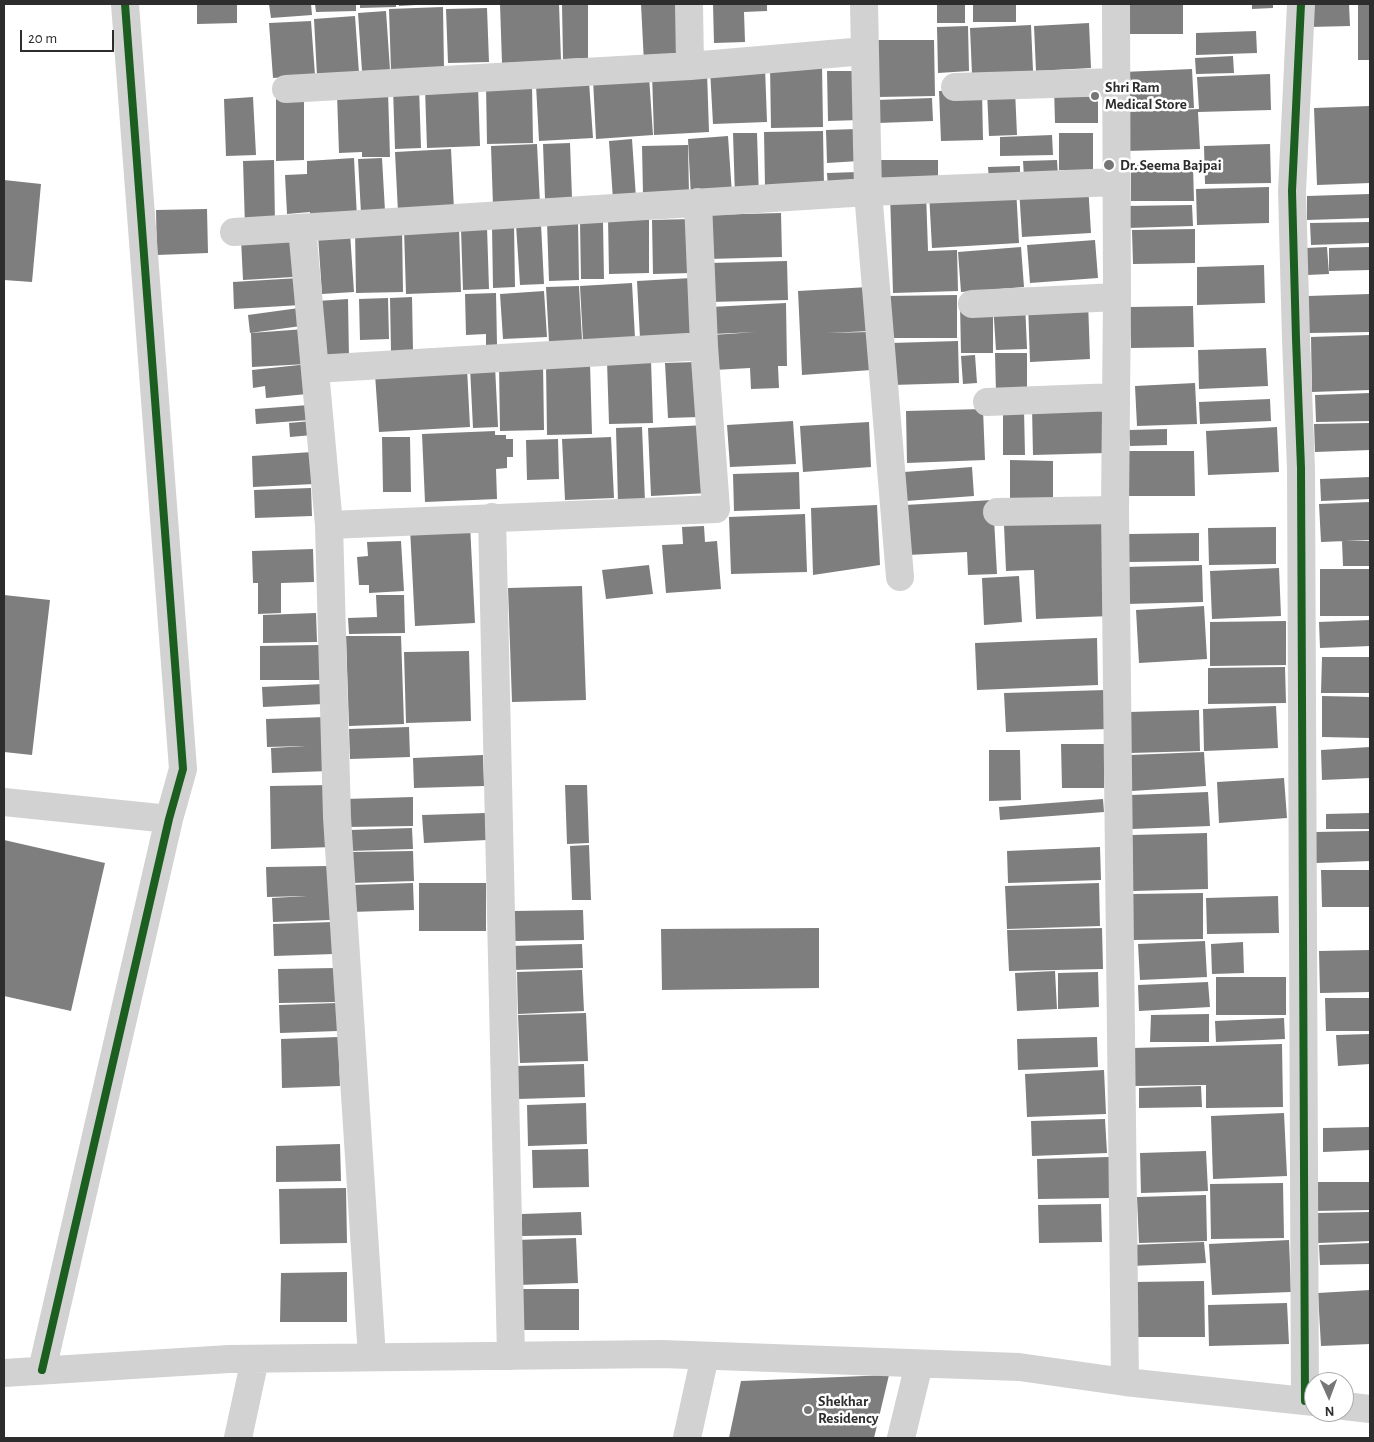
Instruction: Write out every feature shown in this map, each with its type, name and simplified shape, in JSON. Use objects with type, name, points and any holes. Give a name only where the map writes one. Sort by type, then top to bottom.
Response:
[{"type":"street","points":[[42,1370],[168,819],[183,770],[125,4]]},
{"type":"street","points":[[689,4],[690,66]]},
{"type":"street","points":[[864,4],[868,192],[900,577]]},
{"type":"street","points":[[1116,4],[1117,297],[1114,510],[1125,1382]]},
{"type":"street","points":[[1301,4],[1292,191],[1301,478],[1310,1372]]},
{"type":"street","points":[[286,89],[690,66],[865,51]]},
{"type":"street","points":[[955,86],[1117,82]]},
{"type":"street","points":[[234,232],[868,192],[1116,182]]},
{"type":"street","points":[[329,525],[716,509],[704,346],[698,202]]},
{"type":"street","points":[[302,228],[329,525],[337,817],[372,1357]]},
{"type":"street","points":[[972,304],[1117,297]]},
{"type":"street","points":[[315,369],[704,346]]},
{"type":"street","points":[[986,402],[1116,397]]},
{"type":"street","points":[[997,512],[1114,510]]},
{"type":"street","points":[[492,518],[510,1356]]},
{"type":"street","points":[[4,802],[168,819]]},
{"type":"street","points":[[4,1373],[256,1359],[662,1354],[1019,1367],[1125,1382],[1304,1401]]},
{"type":"street","points":[[687,1438],[705,1356]]},
{"type":"street","points":[[238,1438],[256,1359]]},
{"type":"street","points":[[901,1438],[919,1364]]},
{"type":"street","points":[[1354,1407],[1370,1409]]},
{"type":"building","points":[[197,4],[237,4],[237,23],[197,24]]},
{"type":"building","points":[[269,4],[311,4],[312,15],[271,18]]},
{"type":"building","points":[[315,4],[356,4],[356,11],[316,12]]},
{"type":"building","points":[[360,4],[396,4],[396,7],[360,8]]},
{"type":"building","points":[[399,4],[416,4],[416,5],[399,6]]},
{"type":"building","points":[[500,4],[559,4],[561,61],[502,63]]},
{"type":"building","points":[[562,4],[588,4],[588,58],[563,59]]},
{"type":"building","points":[[641,4],[677,4],[679,61],[644,63]]},
{"type":"building","points":[[713,4],[767,4],[767,11],[744,12],[745,42],[714,43]]},
{"type":"building","points":[[937,4],[965,4],[965,23],[937,23]]},
{"type":"building","points":[[973,4],[1016,4],[1016,22],[973,22]]},
{"type":"building","points":[[1122,4],[1183,4],[1183,34],[1123,34]]},
{"type":"building","points":[[1252,4],[1273,4],[1273,8],[1252,9]]},
{"type":"building","points":[[1308,4],[1349,4],[1350,26],[1309,27]]},
{"type":"building","points":[[1358,4],[1370,4],[1370,60],[1358,60]]},
{"type":"building","points":[[443,7],[444,69],[391,70],[389,9]]},
{"type":"building","points":[[487,8],[489,62],[448,63],[446,9]]},
{"type":"building","points":[[386,11],[390,70],[362,71],[358,13]]},
{"type":"building","points":[[355,16],[359,73],[317,76],[314,19]]},
{"type":"building","points":[[311,21],[315,75],[273,78],[269,23]]},
{"type":"building","points":[[1089,23],[1091,68],[1036,71],[1034,26]]},
{"type":"building","points":[[1031,25],[1033,71],[972,74],[970,28]]},
{"type":"building","points":[[968,26],[969,71],[938,73],[937,27]]},
{"type":"building","points":[[1256,31],[1257,53],[1196,55],[1196,33]]},
{"type":"building","points":[[877,40],[934,40],[935,96],[877,97]]},
{"type":"building","points":[[1233,56],[1234,73],[1196,74],[1195,58]]},
{"type":"building","points":[[770,65],[822,65],[823,127],[771,128]]},
{"type":"building","points":[[765,67],[767,122],[713,124],[710,69]]},
{"type":"building","points":[[1192,69],[1194,108],[1125,110],[1123,72]]},
{"type":"building","points":[[827,71],[859,71],[860,120],[828,121]]},
{"type":"building","points":[[707,72],[709,132],[654,135],[652,74]]},
{"type":"building","points":[[1270,74],[1271,110],[1198,112],[1200,149],[1126,151],[1124,112],[1199,109],[1197,77]]},
{"type":"building","points":[[649,76],[653,135],[596,139],[593,79]]},
{"type":"building","points":[[589,82],[593,138],[539,141],[536,85]]},
{"type":"building","points":[[486,84],[532,84],[533,143],[487,144]]},
{"type":"building","points":[[478,86],[480,146],[427,148],[425,88]]},
{"type":"building","points":[[419,87],[421,148],[395,149],[393,88]]},
{"type":"building","points":[[1054,87],[1098,87],[1098,123],[1055,123]]},
{"type":"building","points":[[982,90],[983,140],[941,141],[939,91]]},
{"type":"building","points":[[1015,90],[1017,135],[989,136],[987,91]]},
{"type":"building","points":[[388,91],[390,157],[362,157],[362,152],[339,153],[337,94]]},
{"type":"building","points":[[304,95],[304,160],[276,161],[276,96]]},
{"type":"building","points":[[253,97],[256,155],[226,156],[224,99]]},
{"type":"building","points":[[932,98],[933,121],[878,123],[877,100]]},
{"type":"building","points":[[1370,106],[1370,183],[1317,185],[1314,108]]},
{"type":"building","points":[[857,129],[859,161],[827,163],[826,130]]},
{"type":"building","points":[[823,131],[824,186],[765,187],[764,132]]},
{"type":"building","points":[[733,133],[757,133],[759,197],[735,197]]},
{"type":"building","points":[[1059,133],[1093,133],[1093,170],[1059,170]]},
{"type":"building","points":[[1052,135],[1053,155],[1000,156],[1000,137]]},
{"type":"building","points":[[728,136],[732,194],[691,197],[688,139]]},
{"type":"building","points":[[632,139],[636,198],[613,200],[609,141]]},
{"type":"building","points":[[570,143],[572,198],[545,199],[543,144]]},
{"type":"building","points":[[537,144],[540,204],[493,206],[491,146]]},
{"type":"building","points":[[1270,144],[1271,183],[1205,184],[1204,146]]},
{"type":"building","points":[[688,145],[689,194],[643,195],[642,146]]},
{"type":"building","points":[[451,149],[454,210],[398,212],[395,152]]},
{"type":"building","points":[[354,158],[357,218],[310,221],[310,212],[287,214],[285,175],[307,174],[307,161]]},
{"type":"building","points":[[382,158],[385,211],[361,213],[358,159]]},
{"type":"building","points":[[274,160],[275,226],[245,227],[243,161]]},
{"type":"building","points":[[881,160],[938,160],[938,187],[881,187]]},
{"type":"building","points":[[1057,160],[1058,176],[1024,177],[1023,161]]},
{"type":"building","points":[[1131,165],[1193,165],[1194,201],[1131,201]]},
{"type":"building","points":[[1020,166],[1020,181],[989,182],[988,167]]},
{"type":"building","points":[[858,172],[858,188],[828,189],[827,173]]},
{"type":"building","points":[[4,180],[41,184],[32,282],[4,280]]},
{"type":"building","points":[[1088,184],[1091,233],[1022,237],[1019,188]]},
{"type":"building","points":[[1269,187],[1269,223],[1197,225],[1196,189]]},
{"type":"building","points":[[1016,188],[1019,243],[932,248],[929,193]]},
{"type":"building","points":[[926,192],[928,251],[957,250],[958,291],[893,293],[890,193]]},
{"type":"building","points":[[1370,194],[1370,218],[1307,220],[1307,196]]},
{"type":"building","points":[[1192,205],[1193,226],[1127,228],[1127,206]]},
{"type":"building","points":[[207,209],[208,253],[157,255],[156,210]]},
{"type":"building","points":[[781,213],[782,257],[708,259],[707,215]]},
{"type":"building","points":[[608,217],[649,217],[649,273],[609,274]]},
{"type":"building","points":[[691,219],[692,273],[653,274],[652,220]]},
{"type":"building","points":[[578,221],[579,280],[549,281],[547,222]]},
{"type":"building","points":[[580,222],[603,222],[604,279],[581,279]]},
{"type":"building","points":[[1370,222],[1370,243],[1311,245],[1310,223]]},
{"type":"building","points":[[541,224],[544,284],[520,285],[516,225]]},
{"type":"building","points":[[514,225],[515,287],[493,288],[492,226]]},
{"type":"building","points":[[459,227],[461,292],[406,294],[404,229]]},
{"type":"building","points":[[487,227],[489,289],[463,290],[461,229]]},
{"type":"building","points":[[402,228],[403,292],[356,293],[355,229]]},
{"type":"building","points":[[1195,229],[1195,263],[1133,264],[1132,230]]},
{"type":"building","points":[[350,233],[354,292],[322,294],[318,235]]},
{"type":"building","points":[[291,236],[293,277],[243,280],[241,239]]},
{"type":"building","points":[[1095,240],[1098,278],[1030,283],[1027,245]]},
{"type":"building","points":[[1021,247],[1024,287],[961,292],[958,252]]},
{"type":"building","points":[[1327,247],[1329,274],[1307,275],[1306,248]]},
{"type":"building","points":[[1370,247],[1370,270],[1329,271],[1329,248]]},
{"type":"building","points":[[787,261],[788,300],[710,302],[709,263]]},
{"type":"building","points":[[1264,265],[1265,303],[1197,305],[1197,267]]},
{"type":"building","points":[[299,278],[301,305],[234,309],[233,282]]},
{"type":"building","points":[[692,278],[695,335],[640,338],[637,281]]},
{"type":"building","points":[[632,283],[635,338],[583,341],[580,286]]},
{"type":"building","points":[[579,286],[582,340],[549,342],[546,287]]},
{"type":"building","points":[[869,287],[871,331],[826,333],[869,332],[871,370],[802,375],[798,291]]},
{"type":"building","points":[[544,291],[547,337],[503,339],[500,294]]},
{"type":"building","points":[[496,293],[497,345],[486,346],[486,334],[466,335],[465,294]]},
{"type":"building","points":[[1370,294],[1370,332],[1309,333],[1308,296]]},
{"type":"building","points":[[957,295],[957,338],[887,338],[887,296]]},
{"type":"building","points":[[412,297],[413,351],[391,351],[390,298]]},
{"type":"building","points":[[388,298],[389,339],[360,340],[359,299]]},
{"type":"building","points":[[348,299],[349,358],[318,358],[317,301]]},
{"type":"building","points":[[1088,301],[1090,359],[1030,362],[1028,303]]},
{"type":"building","points":[[1025,302],[1027,349],[996,350],[993,304]]},
{"type":"building","points":[[786,303],[787,366],[778,366],[779,388],[751,389],[750,368],[714,370],[712,335],[756,332],[713,334],[711,307]]},
{"type":"building","points":[[960,304],[993,304],[993,353],[961,353]]},
{"type":"building","points":[[1193,306],[1194,347],[1131,348],[1130,307]]},
{"type":"building","points":[[299,308],[301,326],[250,333],[248,315]]},
{"type":"building","points":[[305,329],[307,364],[252,367],[251,333]]},
{"type":"building","points":[[1370,335],[1370,390],[1312,392],[1311,337]]},
{"type":"building","points":[[958,341],[959,383],[892,385],[891,343]]},
{"type":"building","points":[[1266,348],[1268,386],[1199,389],[1198,350]]},
{"type":"building","points":[[995,353],[1027,353],[1027,392],[996,393]]},
{"type":"building","points":[[975,355],[977,383],[963,384],[961,356]]},
{"type":"building","points":[[651,360],[653,423],[609,424],[607,361]]},
{"type":"building","points":[[696,362],[699,417],[668,418],[665,363]]},
{"type":"building","points":[[543,363],[544,430],[500,431],[499,364]]},
{"type":"building","points":[[546,363],[590,363],[592,434],[547,435]]},
{"type":"building","points":[[309,364],[307,394],[266,398],[265,386],[253,388],[252,370]]},
{"type":"building","points":[[495,366],[498,427],[473,428],[470,367]]},
{"type":"building","points":[[467,368],[470,427],[379,432],[375,374]]},
{"type":"building","points":[[1195,383],[1197,424],[1137,426],[1135,386]]},
{"type":"building","points":[[1370,393],[1370,421],[1316,422],[1315,395]]},
{"type":"building","points":[[1270,399],[1271,421],[1200,424],[1199,402]]},
{"type":"building","points":[[309,405],[309,420],[256,424],[255,409]]},
{"type":"building","points":[[1105,406],[1106,453],[1033,455],[1032,407]]},
{"type":"building","points":[[983,409],[985,460],[907,463],[906,411]]},
{"type":"building","points":[[1003,409],[1024,409],[1025,455],[1003,455]]},
{"type":"building","points":[[311,421],[313,435],[290,437],[289,423]]},
{"type":"building","points":[[793,421],[796,464],[730,467],[727,425]]},
{"type":"building","points":[[869,422],[871,467],[803,472],[800,426]]},
{"type":"building","points":[[1370,423],[1370,450],[1315,452],[1314,424]]},
{"type":"building","points":[[706,425],[708,493],[651,496],[648,428]]},
{"type":"building","points":[[642,427],[645,502],[618,503],[616,428]]},
{"type":"building","points":[[1277,427],[1279,472],[1208,475],[1206,431]]},
{"type":"building","points":[[1167,429],[1167,445],[1130,446],[1129,430]]},
{"type":"building","points":[[495,431],[495,435],[506,435],[506,439],[513,439],[513,457],[507,457],[507,468],[496,469],[497,499],[425,502],[422,434]]},
{"type":"building","points":[[382,437],[410,437],[411,492],[383,492]]},
{"type":"building","points":[[611,437],[614,498],[565,500],[562,439]]},
{"type":"building","points":[[558,439],[559,479],[527,480],[526,440]]},
{"type":"building","points":[[1121,451],[1194,451],[1195,496],[1121,496]]},
{"type":"building","points":[[312,452],[314,484],[253,487],[252,456]]},
{"type":"building","points":[[1010,460],[1053,461],[1053,504],[1010,504]]},
{"type":"building","points":[[972,467],[974,496],[906,501],[904,472]]},
{"type":"building","points":[[799,472],[800,509],[734,511],[733,474]]},
{"type":"building","points":[[1370,477],[1370,499],[1321,501],[1320,479]]},
{"type":"building","points":[[311,488],[312,516],[255,518],[254,490]]},
{"type":"building","points":[[993,500],[997,574],[968,575],[967,552],[908,555],[905,505]]},
{"type":"building","points":[[1370,502],[1370,540],[1321,542],[1319,504]]},
{"type":"building","points":[[877,505],[880,565],[813,575],[811,508]]},
{"type":"building","points":[[805,514],[807,572],[731,574],[729,517]]},
{"type":"building","points":[[1107,520],[1110,616],[1036,619],[1034,570],[1006,571],[1004,525]]},
{"type":"building","points":[[470,525],[475,623],[415,626],[410,528]]},
{"type":"building","points":[[704,526],[705,542],[717,541],[721,589],[666,593],[662,545],[683,544],[682,527]]},
{"type":"building","points":[[1276,527],[1276,564],[1209,565],[1208,528]]},
{"type":"building","points":[[1199,533],[1199,561],[1129,562],[1129,534]]},
{"type":"building","points":[[401,541],[404,591],[369,593],[369,585],[359,585],[357,557],[368,556],[367,542]]},
{"type":"building","points":[[1342,541],[1370,541],[1370,566],[1343,566]]},
{"type":"building","points":[[313,549],[314,582],[281,583],[281,613],[258,614],[258,583],[253,583],[252,551]]},
{"type":"building","points":[[649,565],[653,594],[606,599],[602,570]]},
{"type":"building","points":[[1202,565],[1203,602],[1126,604],[1124,567]]},
{"type":"building","points":[[1279,568],[1281,616],[1212,619],[1210,571]]},
{"type":"building","points":[[1320,569],[1370,569],[1370,616],[1320,616]]},
{"type":"building","points":[[1019,576],[1022,622],[984,625],[982,578]]},
{"type":"building","points":[[582,586],[586,700],[512,702],[508,588]]},
{"type":"building","points":[[4,595],[50,600],[32,755],[4,752]]},
{"type":"building","points":[[376,595],[404,595],[405,633],[349,634],[348,618],[377,617]]},
{"type":"building","points":[[1204,606],[1207,659],[1139,663],[1136,610]]},
{"type":"building","points":[[316,613],[317,642],[263,643],[263,615]]},
{"type":"building","points":[[1370,620],[1370,646],[1320,648],[1319,622]]},
{"type":"building","points":[[1286,621],[1286,665],[1210,666],[1210,622]]},
{"type":"building","points":[[346,636],[401,636],[404,724],[349,726]]},
{"type":"building","points":[[1097,638],[1098,685],[977,690],[975,643]]},
{"type":"building","points":[[320,645],[321,680],[260,680],[260,646]]},
{"type":"building","points":[[469,651],[471,721],[406,723],[404,652]]},
{"type":"building","points":[[1322,657],[1370,657],[1370,693],[1321,693]]},
{"type":"building","points":[[1285,667],[1286,703],[1208,704],[1208,668]]},
{"type":"building","points":[[323,684],[324,704],[263,707],[262,687]]},
{"type":"building","points":[[1106,690],[1108,729],[1006,732],[1004,693]]},
{"type":"building","points":[[1322,696],[1370,697],[1370,738],[1322,737]]},
{"type":"building","points":[[1276,706],[1278,748],[1204,751],[1203,709]]},
{"type":"building","points":[[1199,710],[1200,751],[1130,753],[1129,712]]},
{"type":"building","points":[[326,717],[329,771],[272,773],[271,748],[306,746],[267,747],[266,719]]},
{"type":"building","points":[[409,727],[410,757],[350,759],[349,729]]},
{"type":"building","points":[[1061,744],[1104,744],[1104,788],[1062,788]]},
{"type":"building","points":[[1370,747],[1370,778],[1322,780],[1321,750]]},
{"type":"building","points":[[989,750],[1020,750],[1021,800],[989,801]]},
{"type":"building","points":[[1204,752],[1206,786],[1132,791],[1130,755]]},
{"type":"building","points":[[483,755],[484,786],[414,788],[413,758]]},
{"type":"building","points":[[1284,778],[1287,818],[1219,823],[1217,782]]},
{"type":"building","points":[[332,785],[333,847],[271,849],[270,786]]},
{"type":"building","points":[[565,785],[587,785],[589,843],[567,844]]},
{"type":"building","points":[[1208,792],[1210,826],[1132,829],[1131,795]]},
{"type":"building","points":[[413,797],[413,826],[346,827],[345,799]]},
{"type":"building","points":[[1103,799],[1104,812],[1000,820],[999,807]]},
{"type":"building","points":[[486,813],[487,840],[424,843],[422,815]]},
{"type":"building","points":[[1370,813],[1370,829],[1326,829],[1326,814]]},
{"type":"building","points":[[412,828],[413,849],[350,851],[350,830]]},
{"type":"building","points":[[1370,831],[1370,861],[1316,863],[1315,832]]},
{"type":"building","points":[[1207,833],[1208,889],[1133,891],[1132,835]]},
{"type":"building","points":[[4,840],[105,863],[71,1011],[4,996]]},
{"type":"building","points":[[589,845],[591,900],[572,900],[570,846]]},
{"type":"building","points":[[1100,847],[1101,880],[1008,883],[1007,851]]},
{"type":"building","points":[[413,851],[414,881],[351,883],[351,852]]},
{"type":"building","points":[[328,866],[330,920],[273,922],[272,898],[307,896],[267,897],[266,867]]},
{"type":"building","points":[[1321,870],[1370,870],[1370,907],[1322,907]]},
{"type":"building","points":[[413,883],[414,910],[351,912],[351,885]]},
{"type":"building","points":[[419,883],[486,883],[486,931],[419,931]]},
{"type":"building","points":[[1099,883],[1100,926],[1007,929],[1005,886]]},
{"type":"building","points":[[1203,893],[1203,939],[1133,940],[1132,894]]},
{"type":"building","points":[[1278,896],[1279,933],[1207,934],[1206,898]]},
{"type":"building","points":[[583,910],[584,940],[513,941],[513,911]]},
{"type":"building","points":[[333,922],[334,954],[274,956],[273,924]]},
{"type":"building","points":[[819,928],[819,988],[662,990],[661,929]]},
{"type":"building","points":[[1102,928],[1103,969],[1009,971],[1007,930]]},
{"type":"building","points":[[1205,941],[1207,977],[1140,980],[1138,944]]},
{"type":"building","points":[[1243,942],[1244,973],[1212,974],[1211,944]]},
{"type":"building","points":[[582,944],[583,968],[511,970],[510,946]]},
{"type":"building","points":[[1370,950],[1370,992],[1320,993],[1319,951]]},
{"type":"building","points":[[335,968],[336,1002],[279,1003],[278,969]]},
{"type":"building","points":[[582,970],[584,1011],[518,1014],[517,972]]},
{"type":"building","points":[[1055,971],[1057,1009],[1017,1011],[1015,973]]},
{"type":"building","points":[[1098,972],[1099,1007],[1058,1009],[1058,973]]},
{"type":"building","points":[[1216,977],[1286,977],[1286,1015],[1216,1015]]},
{"type":"building","points":[[1208,982],[1210,1007],[1139,1011],[1138,985]]},
{"type":"building","points":[[1325,998],[1370,998],[1370,1031],[1326,1031]]},
{"type":"building","points":[[337,1003],[338,1031],[280,1033],[279,1005]]},
{"type":"building","points":[[586,1013],[588,1061],[520,1063],[518,1015]]},
{"type":"building","points":[[1209,1014],[1209,1042],[1150,1042],[1151,1015]]},
{"type":"building","points":[[1284,1018],[1285,1039],[1216,1042],[1215,1021]]},
{"type":"building","points":[[1370,1034],[1370,1064],[1338,1066],[1336,1035]]},
{"type":"building","points":[[338,1037],[340,1086],[282,1088],[281,1039]]},
{"type":"building","points":[[1097,1037],[1098,1067],[1018,1070],[1017,1039]]},
{"type":"building","points":[[1282,1044],[1283,1107],[1206,1108],[1206,1085],[1133,1086],[1132,1048]]},
{"type":"building","points":[[584,1064],[585,1097],[518,1099],[517,1066]]},
{"type":"building","points":[[1104,1070],[1106,1114],[1027,1117],[1025,1074]]},
{"type":"building","points":[[1201,1086],[1202,1107],[1139,1108],[1139,1088]]},
{"type":"building","points":[[586,1103],[587,1144],[528,1146],[527,1105]]},
{"type":"building","points":[[1284,1113],[1287,1176],[1213,1179],[1211,1116]]},
{"type":"building","points":[[1105,1119],[1107,1153],[1032,1156],[1031,1121]]},
{"type":"building","points":[[1370,1127],[1370,1150],[1323,1152],[1323,1128]]},
{"type":"building","points":[[340,1144],[341,1181],[276,1182],[276,1146]]},
{"type":"building","points":[[588,1149],[589,1187],[533,1188],[532,1150]]},
{"type":"building","points":[[1206,1151],[1208,1191],[1141,1193],[1140,1153]]},
{"type":"building","points":[[1109,1157],[1109,1198],[1038,1199],[1037,1159]]},
{"type":"building","points":[[1314,1182],[1370,1182],[1370,1210],[1314,1211]]},
{"type":"building","points":[[1283,1183],[1284,1238],[1211,1239],[1210,1184]]},
{"type":"building","points":[[346,1188],[347,1243],[280,1244],[279,1189]]},
{"type":"building","points":[[1206,1195],[1207,1241],[1139,1243],[1137,1197]]},
{"type":"building","points":[[1101,1204],[1102,1242],[1039,1243],[1038,1205]]},
{"type":"building","points":[[581,1212],[582,1235],[522,1236],[522,1214]]},
{"type":"building","points":[[1370,1212],[1370,1241],[1318,1243],[1318,1213]]},
{"type":"building","points":[[576,1238],[578,1283],[517,1285],[516,1240]]},
{"type":"building","points":[[1289,1240],[1291,1292],[1212,1295],[1209,1244]]},
{"type":"building","points":[[1204,1242],[1206,1263],[1130,1266],[1130,1245]]},
{"type":"building","points":[[1370,1243],[1370,1264],[1320,1265],[1319,1245]]},
{"type":"building","points":[[347,1272],[347,1322],[280,1322],[281,1273]]},
{"type":"building","points":[[1204,1281],[1205,1337],[1135,1337],[1134,1282]]},
{"type":"building","points":[[517,1289],[579,1289],[579,1330],[517,1330]]},
{"type":"building","points":[[1370,1290],[1370,1344],[1321,1346],[1318,1293]]},
{"type":"building","points":[[1287,1303],[1289,1344],[1209,1346],[1208,1305]]},
{"type":"building","name":"Shekhar Residency","points":[[889,1375],[874,1438],[729,1438],[741,1381]]},
{"type":"cycle path","points":[[42,1370],[169,819],[183,769],[125,4]]},
{"type":"cycle path","points":[[1301,4],[1292,191],[1301,468],[1305,1372]]},
{"type":"place","name":"Shri Ram Medical Store","points":[[1095,96]]},
{"type":"place","name":"Dr. Seema Bajpai","points":[[1109,165]]},
{"type":"place","name":"Shekhar Residency","points":[[808,1410]]}]
